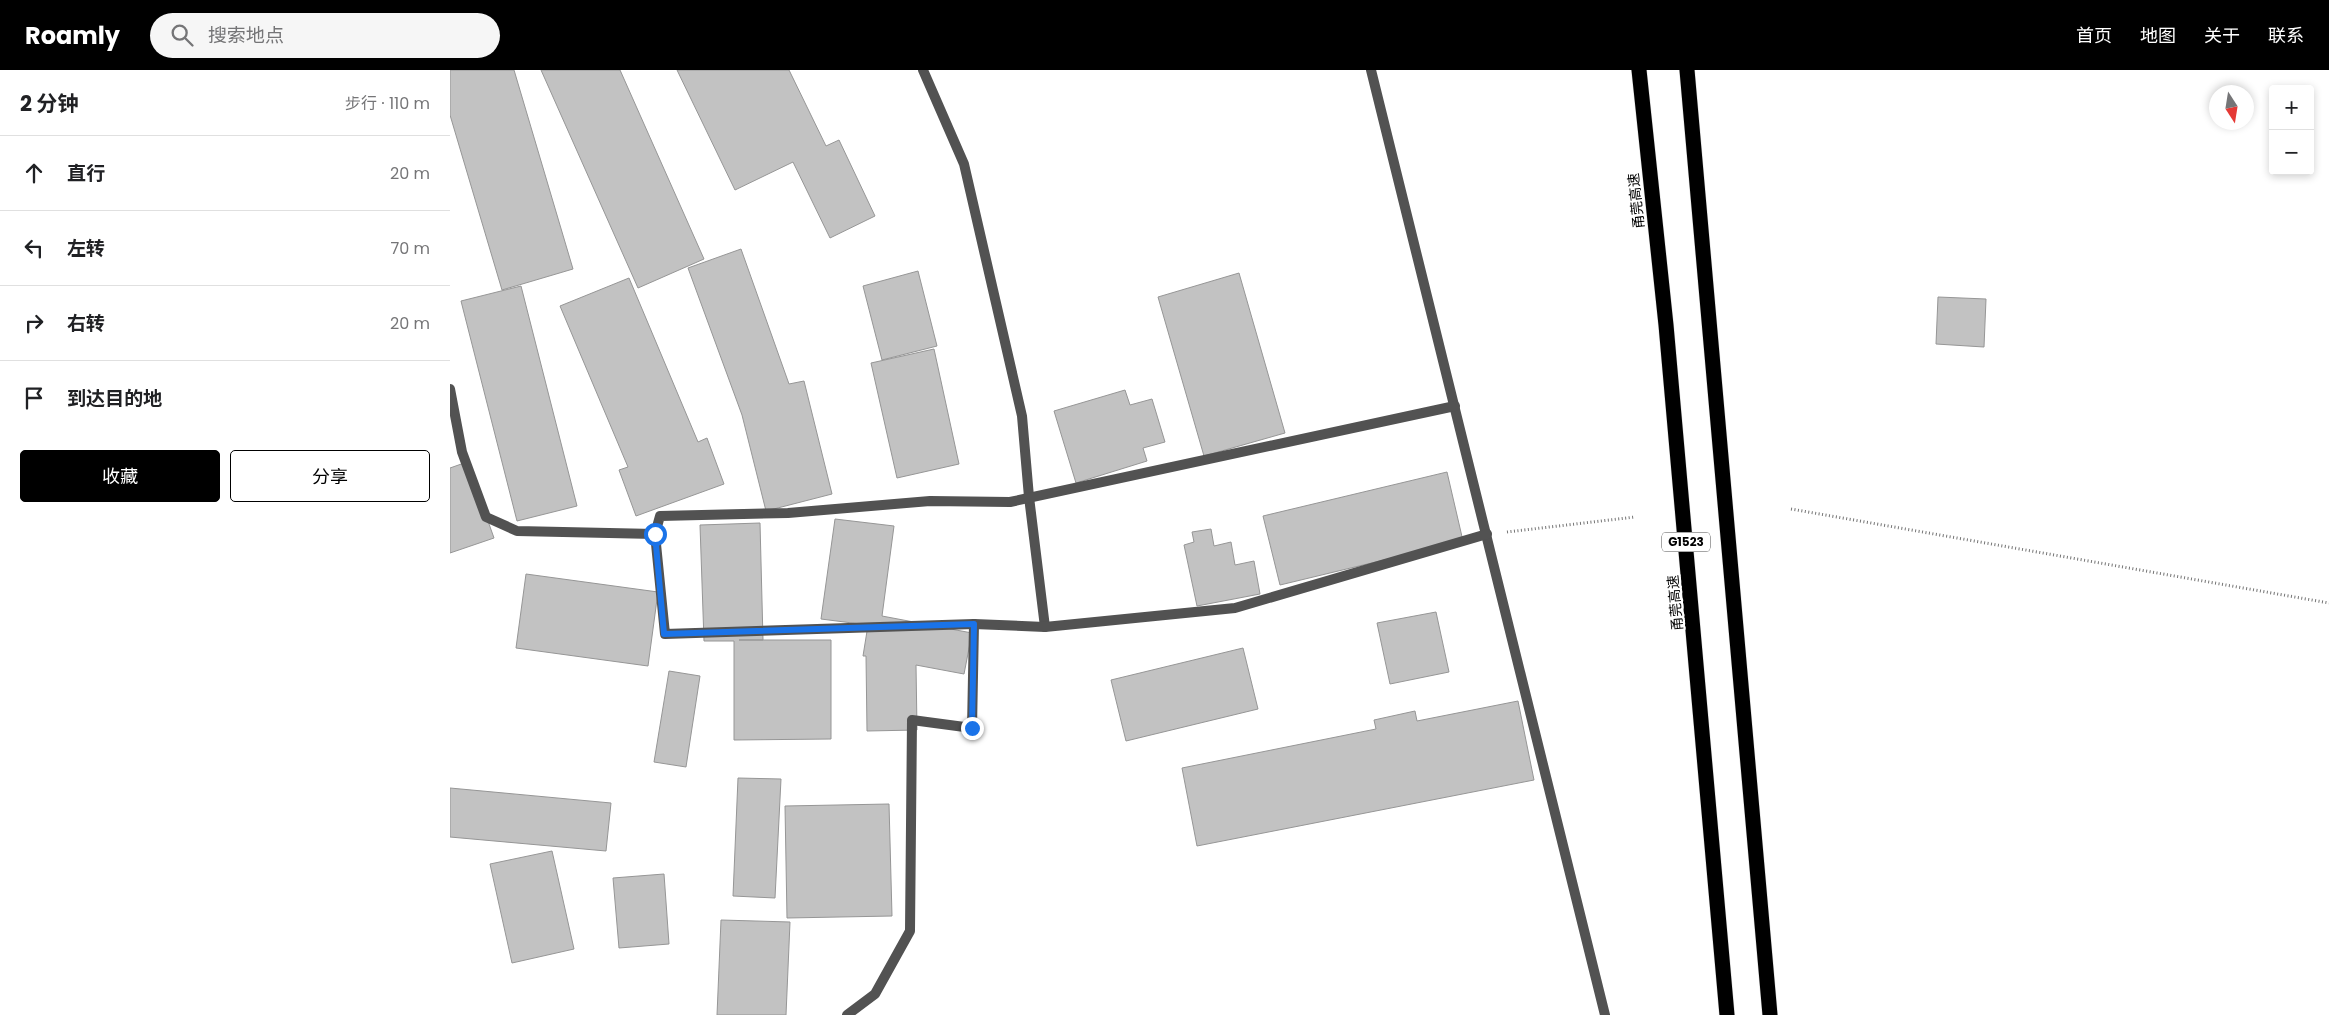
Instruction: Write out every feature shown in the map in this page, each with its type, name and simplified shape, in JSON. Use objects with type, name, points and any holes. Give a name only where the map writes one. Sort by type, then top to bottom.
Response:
[{"type":"highway","name":"甬莞高速","points":[[1638,70],[1666,325],[1722,939],[1727,1015]]},
{"type":"highway","name":"G1523","points":[[1687,70],[1770,1015]]},
{"type":"street","points":[[923,70],[964,164],[1022,416],[1029,497],[1046,626]]},
{"type":"street","points":[[1370,70],[1487,534],[1605,1015]]},
{"type":"street","points":[[450,389],[462,452],[486,517],[517,531],[655,534]]},
{"type":"street","points":[[1455,406],[1010,502],[930,501],[788,513],[660,516],[655,534],[664,634],[974,624],[1046,626],[1235,608],[1487,534]]},
{"type":"street","points":[[847,1015],[875,994],[910,931],[912,720],[972,728],[974,624]]},
{"type":"path","points":[[1791,509],[2329,603]]},
{"type":"path","points":[[1487,534],[1635,517]]},
{"type":"building","points":[[450,70],[514,70],[573,269],[502,290],[450,115]]},
{"type":"building","points":[[541,70],[620,70],[704,259],[638,288]]},
{"type":"building","points":[[677,70],[789,70],[826,146],[839,140],[875,216],[830,238],[793,162],[735,190]]},
{"type":"building","points":[[741,249],[789,384],[804,381],[832,494],[766,511],[742,415],[688,268]]},
{"type":"building","points":[[918,271],[937,346],[882,360],[863,286]]},
{"type":"building","points":[[1239,273],[1285,433],[1204,456],[1158,297]]},
{"type":"building","points":[[629,278],[698,442],[707,438],[724,484],[636,516],[619,470],[628,467],[560,306]]},
{"type":"building","points":[[521,286],[577,506],[517,521],[461,301]]},
{"type":"building","points":[[1938,297],[1986,299],[1984,347],[1936,344]]},
{"type":"building","points":[[934,349],[959,464],[897,478],[871,363]]},
{"type":"building","points":[[1125,390],[1130,405],[1152,399],[1165,442],[1143,448],[1147,461],[1076,483],[1054,411]]},
{"type":"building","points":[[467,462],[494,538],[450,553],[450,468]]},
{"type":"building","points":[[1447,472],[1463,541],[1280,585],[1263,516]]},
{"type":"building","points":[[835,519],[894,526],[882,616],[972,633],[964,674],[916,665],[917,730],[867,731],[866,656],[863,656],[868,625],[821,619]]},
{"type":"building","points":[[760,523],[763,640],[831,640],[831,739],[734,740],[734,641],[704,641],[700,525]]},
{"type":"building","points":[[1211,529],[1214,546],[1231,542],[1235,565],[1254,561],[1260,594],[1197,606],[1184,545],[1194,542],[1192,532]]},
{"type":"building","points":[[526,574],[658,592],[648,666],[516,648]]},
{"type":"building","points":[[1436,612],[1449,672],[1390,684],[1377,623]]},
{"type":"building","points":[[1243,648],[1258,709],[1126,741],[1111,680]]},
{"type":"building","points":[[669,671],[700,676],[686,767],[654,762]]},
{"type":"building","points":[[1518,701],[1534,780],[1197,846],[1182,768],[1376,729],[1374,720],[1415,711],[1417,721]]},
{"type":"building","points":[[738,778],[781,779],[775,898],[733,896]]},
{"type":"building","points":[[450,788],[611,803],[606,851],[450,837]]},
{"type":"building","points":[[889,804],[892,916],[787,918],[785,806]]},
{"type":"building","points":[[552,851],[574,949],[512,963],[490,864]]},
{"type":"building","points":[[664,874],[669,944],[619,948],[613,878]]},
{"type":"building","points":[[721,920],[790,922],[786,1015],[717,1015]]},
{"type":"route","points":[[655,534],[664,634],[974,624],[972,728]]}]
